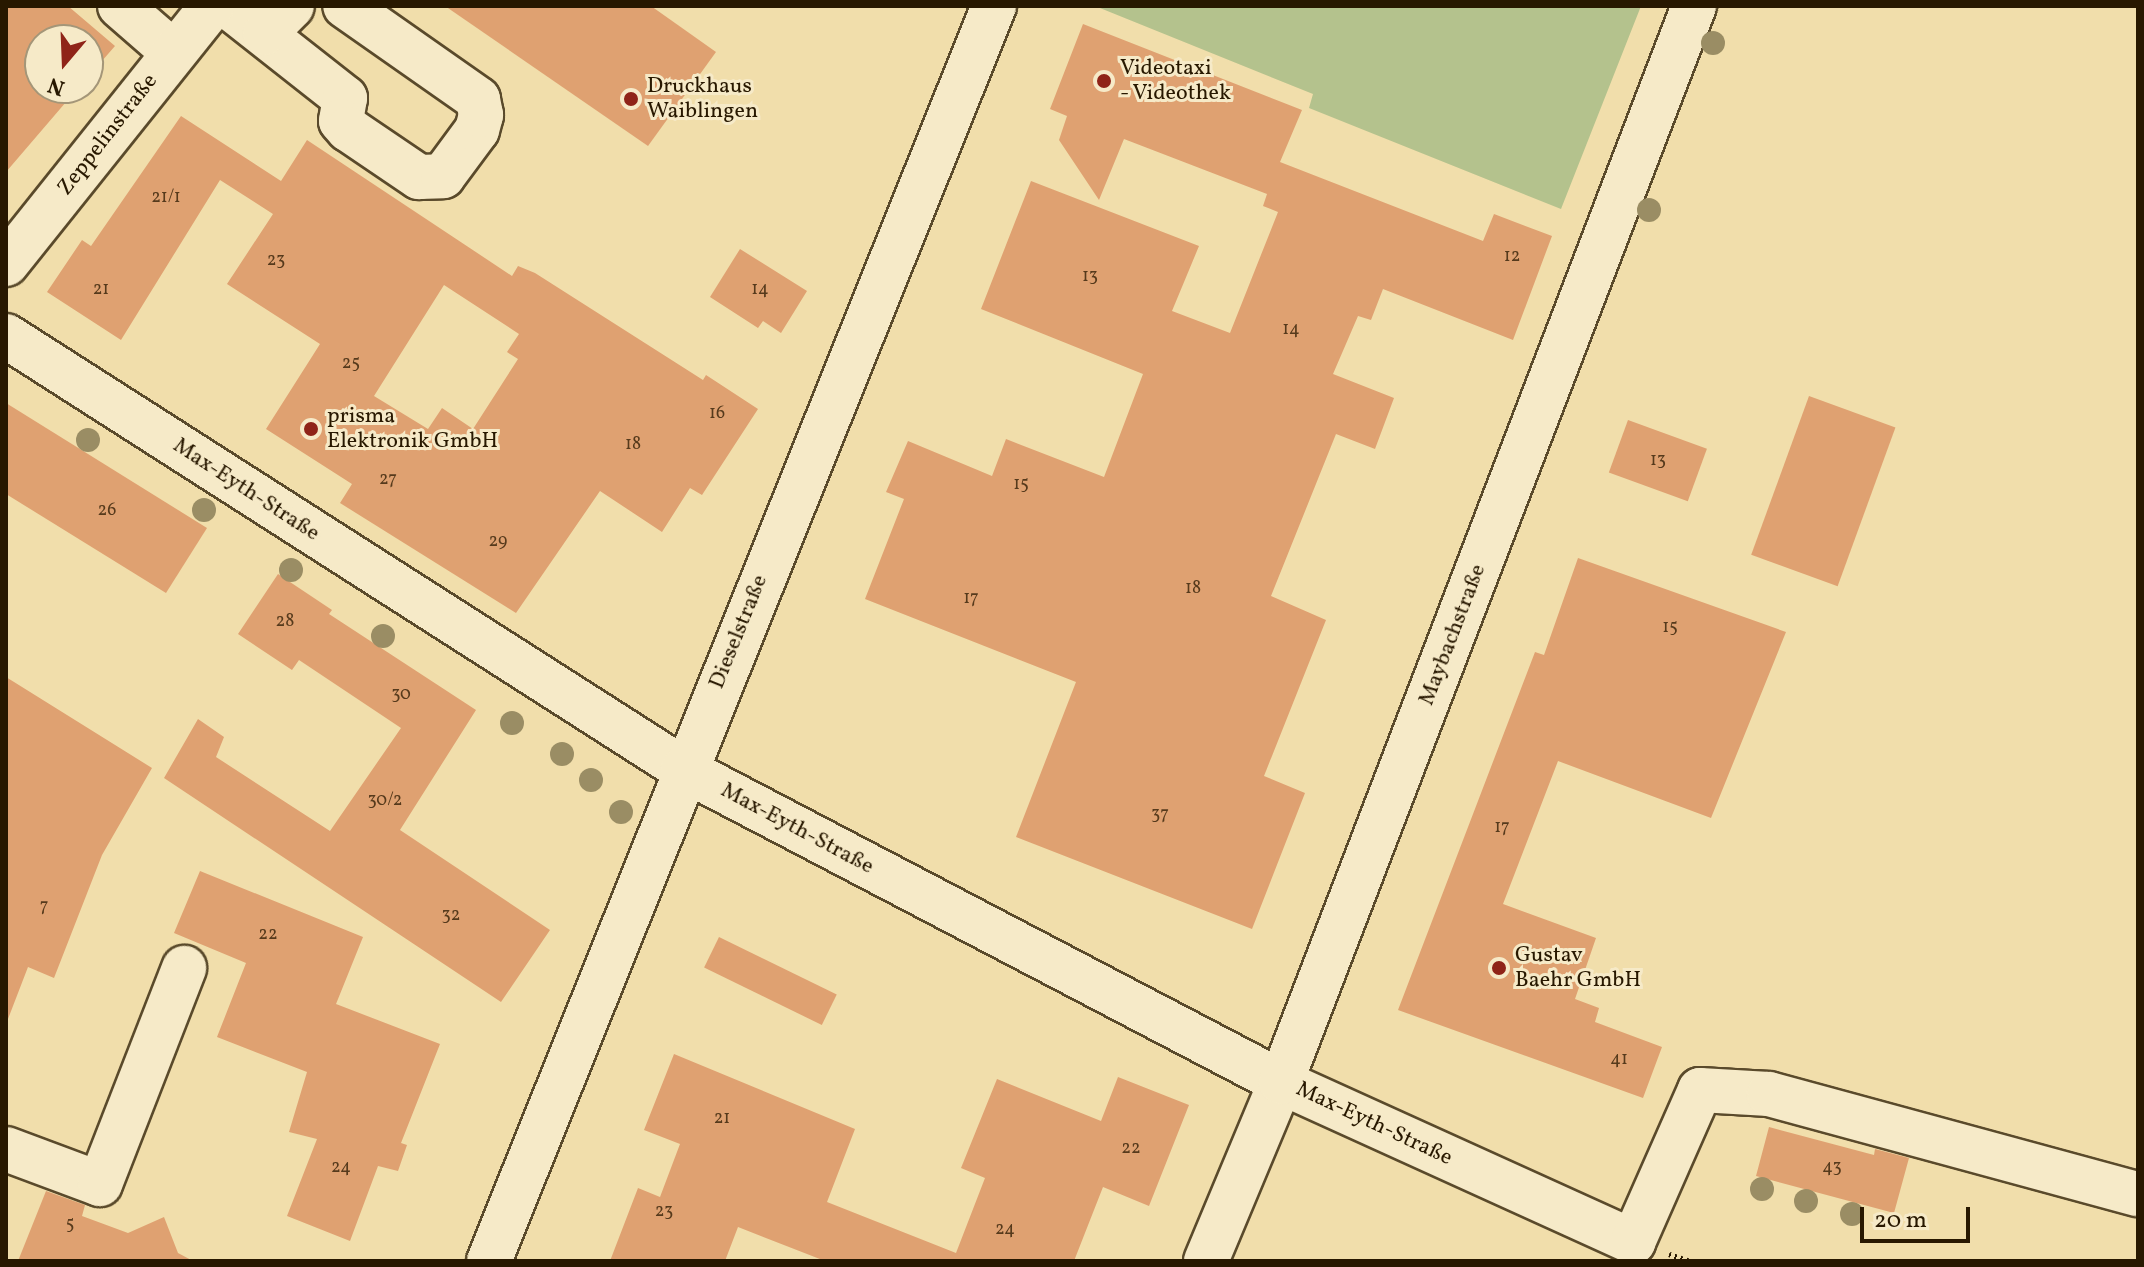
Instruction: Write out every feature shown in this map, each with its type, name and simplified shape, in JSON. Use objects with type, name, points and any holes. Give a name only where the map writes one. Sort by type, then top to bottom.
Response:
[{"type":"street","points":[[120,6],[173,52]]},
{"type":"street","name":"Zeppelinstraße","points":[[6,264],[212,6]]},
{"type":"street","points":[[228,6],[278,20],[345,98],[341,121],[348,129],[419,177],[443,176],[477,130],[481,115],[478,99],[345,6]]},
{"type":"street","name":"Dieselstraße","points":[[489,1261],[683,769],[994,6]]},
{"type":"street","name":"Maybachstraße","points":[[1206,1261],[1281,1082],[1694,6]]},
{"type":"street","name":"Max-Eyth-Straße","points":[[6,336],[683,769],[1281,1082],[1633,1242],[1700,1090],[1769,1094],[2138,1194]]},
{"type":"street","points":[[6,1149],[100,1184],[184,968]]},
{"type":"green space","points":[[1095,6],[1641,6],[1561,209],[1309,108],[1313,94]]},
{"type":"building","points":[[6,6],[68,6],[89,24],[24,24],[24,104],[64,104],[6,172]]},
{"type":"building","name":"Druckhaus Waiblingen","points":[[445,6],[651,6],[716,52],[648,146]]},
{"type":"building","points":[[1083,24],[1302,110],[1280,162],[1483,241],[1494,214],[1552,236],[1513,340],[1383,289],[1371,320],[1358,316],[1333,374],[1394,398],[1375,449],[1336,434],[1271,596],[1326,620],[1264,776],[1305,793],[1252,929],[1016,837],[1076,682],[865,599],[904,499],[886,492],[908,441],[992,476],[1006,439],[1104,477],[1143,374],[981,309],[1031,181],[1199,246],[1172,311],[1230,333],[1278,212],[1263,206],[1267,194],[1124,139],[1099,200],[1059,140],[1067,116],[1050,109]]},
{"type":"building","points":[[104,37],[115,46],[104,59]]},
{"type":"building","points":[[181,116],[281,181],[307,140],[512,276],[518,266],[535,273],[703,380],[706,375],[758,409],[702,495],[690,488],[662,532],[600,491],[516,613],[340,503],[352,484],[266,429],[320,344],[227,284],[273,214],[220,180],[121,340],[47,292],[82,240],[91,246]],"holes":[[[444,285],[519,334],[507,352],[518,359],[473,429],[442,408],[428,429],[374,396]]]},
{"type":"building","points":[[740,249],[807,291],[781,333],[763,321],[758,328],[710,297]]},
{"type":"building","points":[[1809,396],[1895,427],[1838,586],[1751,555]]},
{"type":"building","points":[[6,403],[207,528],[166,593],[6,494]]},
{"type":"building","points":[[1628,420],[1707,449],[1688,501],[1609,473]]},
{"type":"building","points":[[1578,558],[1786,632],[1711,818],[1558,761],[1503,904],[1596,938],[1575,999],[1599,1008],[1595,1022],[1662,1047],[1643,1098],[1398,1010],[1535,652],[1544,655]]},
{"type":"building","points":[[278,574],[332,610],[329,614],[476,710],[400,830],[550,930],[501,1002],[164,778],[198,719],[224,737],[216,757],[330,831],[401,728],[299,660],[292,670],[238,634]]},
{"type":"building","points":[[6,677],[152,768],[102,855],[54,978],[28,967],[8,1019]]},
{"type":"building","points":[[200,871],[363,937],[336,1004],[440,1044],[401,1143],[407,1145],[398,1171],[378,1166],[350,1241],[287,1216],[317,1139],[289,1132],[307,1072],[217,1037],[246,963],[174,933]]},
{"type":"building","points":[[719,937],[837,994],[822,1025],[704,968]]},
{"type":"building","points":[[674,1054],[855,1129],[827,1202],[956,1253],[985,1178],[961,1168],[997,1079],[1101,1121],[1118,1077],[1189,1105],[1149,1206],[1103,1187],[1074,1261],[825,1261],[738,1227],[725,1261],[610,1261],[638,1188],[660,1197],[680,1144],[644,1130]]},
{"type":"building","points":[[1769,1127],[1874,1155],[1875,1149],[1909,1158],[1894,1213],[1756,1176]]},
{"type":"building","points":[[46,1191],[85,1205],[82,1216],[128,1233],[164,1217],[178,1253],[193,1261],[18,1261]]},
{"type":"place","name":"Videotaxi - Videothek","points":[[1104,81]]},
{"type":"place","name":"Druckhaus Waiblingen","points":[[631,99]]},
{"type":"place","name":"prisma Elektronik GmbH","points":[[311,429]]},
{"type":"place","name":"Gustav Baehr GmbH","points":[[1499,968]]}]
